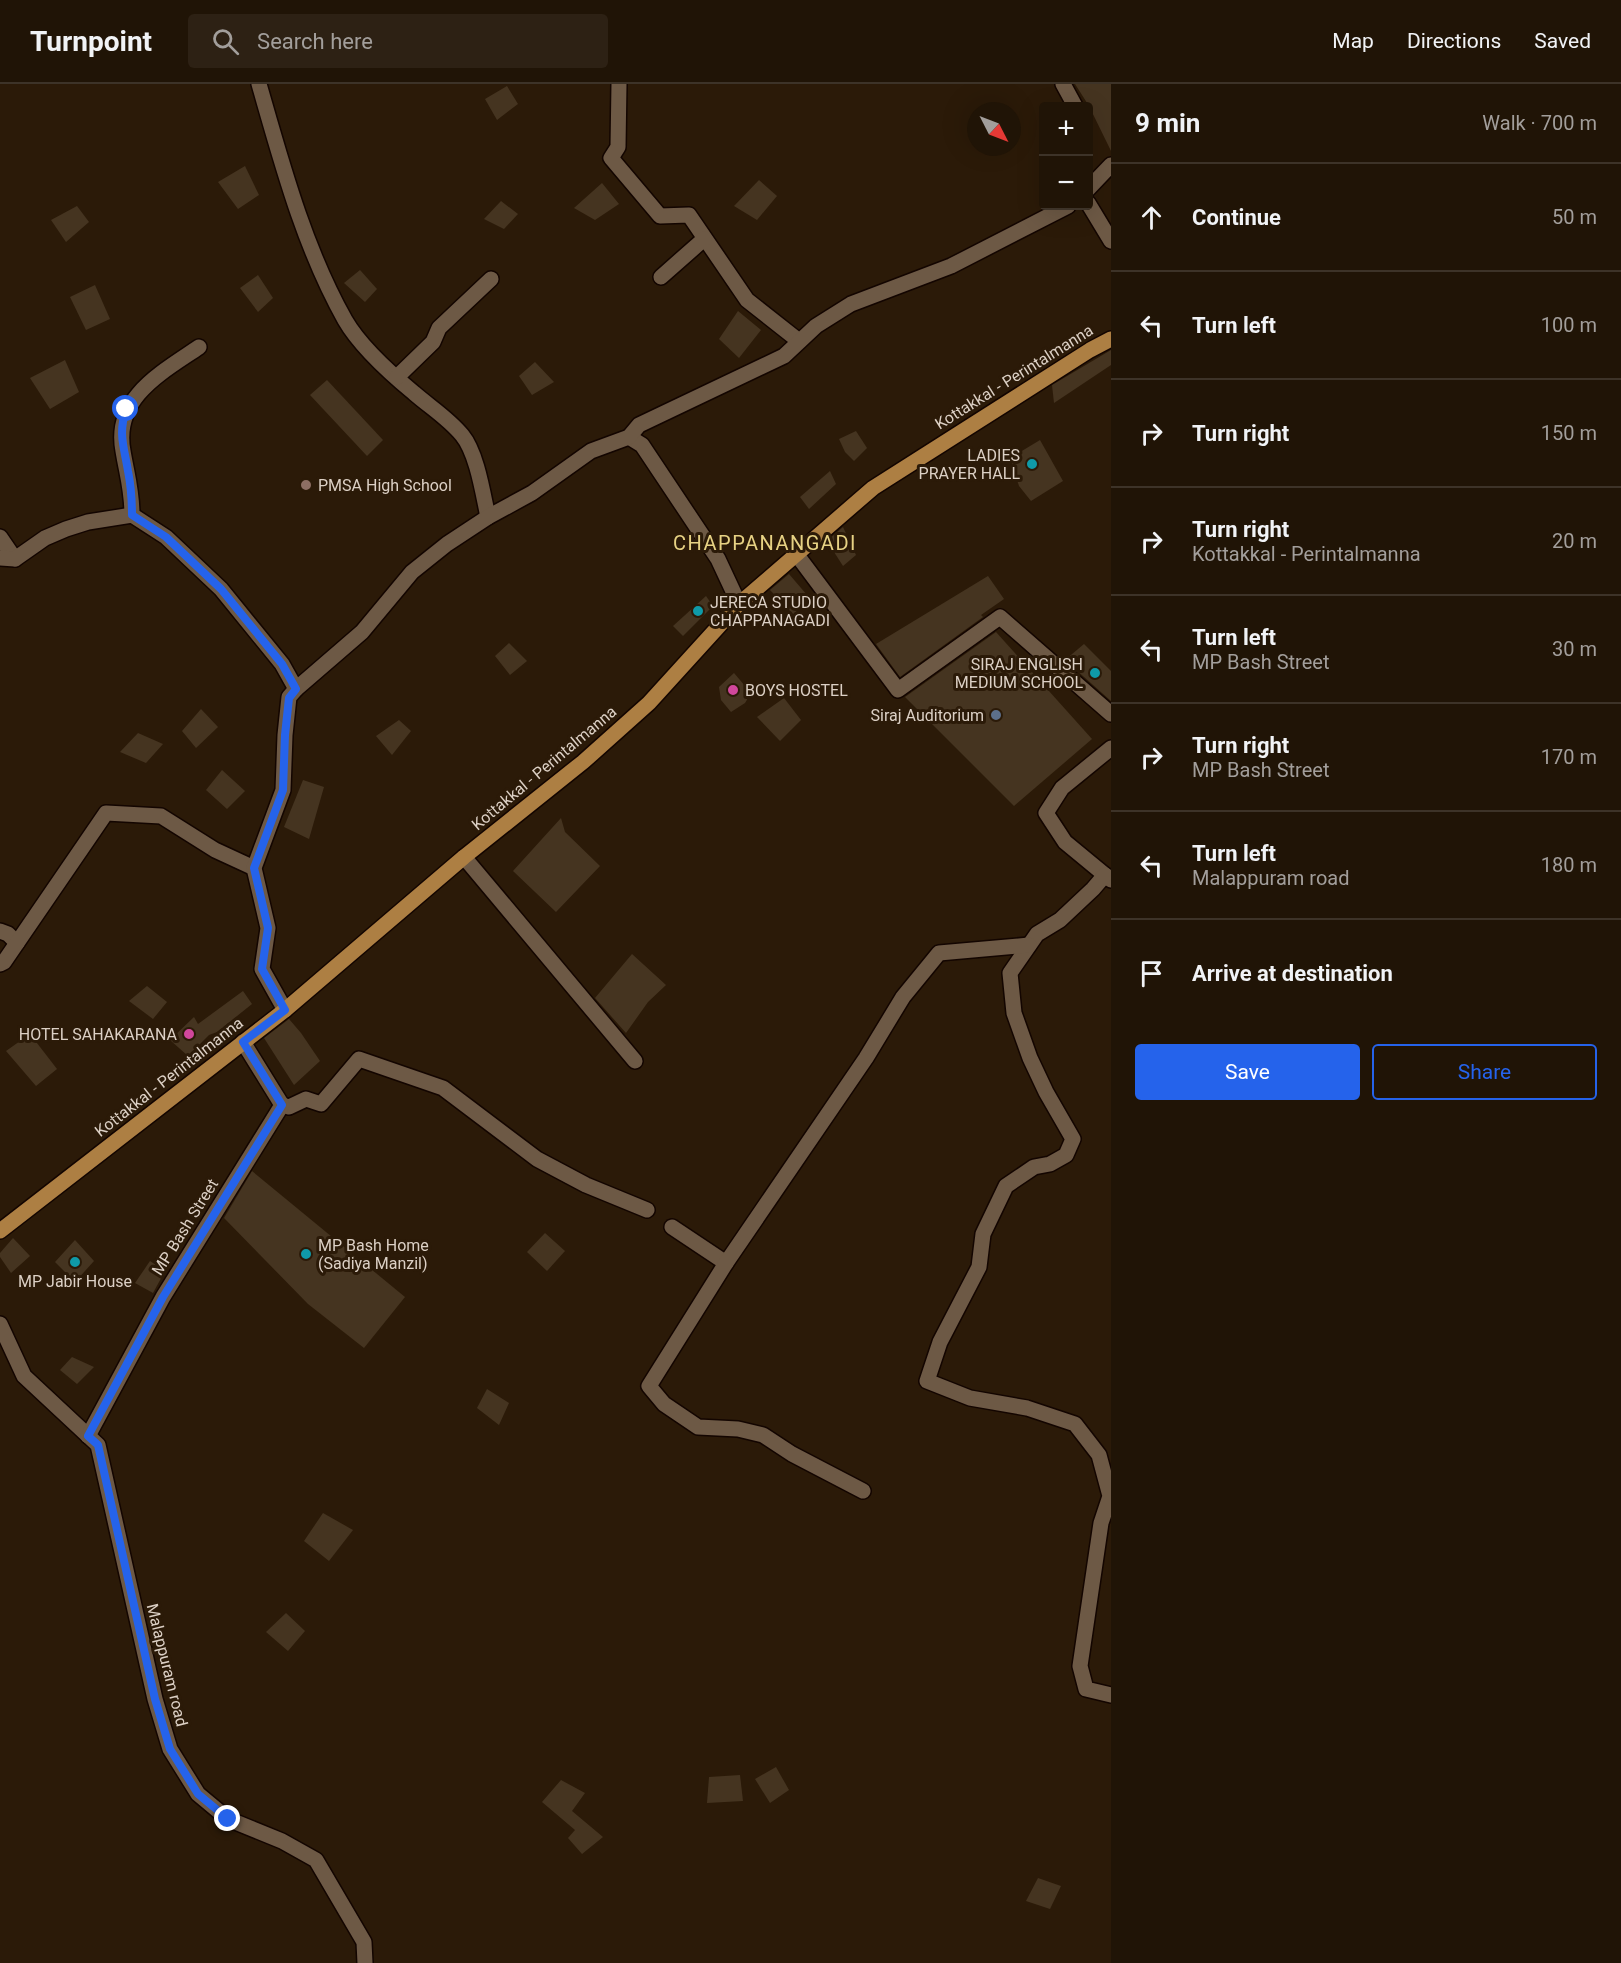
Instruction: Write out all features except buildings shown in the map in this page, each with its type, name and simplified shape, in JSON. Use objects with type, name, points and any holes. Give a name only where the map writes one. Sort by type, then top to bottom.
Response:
[{"type":"main road","name":"Kottakkal - Perintalmanna","points":[[0,1231],[285,1010],[464,857],[582,762],[649,704],[739,604],[873,488],[1090,350],[1111,339]]},
{"type":"street","points":[[259,84],[289,185],[322,272],[346,322],[373,355],[464,437],[476,467],[488,518]]},
{"type":"street","points":[[619,84],[618,147],[611,158],[660,216],[689,215],[747,300],[799,341]]},
{"type":"street","points":[[1063,84],[1073,102]]},
{"type":"street","points":[[1093,181],[1111,165]]},
{"type":"street","points":[[285,1010],[262,969],[268,928],[254,868],[283,790],[289,698],[296,689],[362,632],[412,572],[447,544],[532,493],[591,451],[629,437],[639,424],[784,356],[816,326],[851,304],[951,266],[1060,210]]},
{"type":"street","points":[[1093,210],[1111,241]]},
{"type":"street","points":[[661,277],[704,239]]},
{"type":"street","points":[[396,377],[433,342],[439,328],[491,279]]},
{"type":"street","points":[[132,515],[130,487],[121,439],[121,425],[126,409],[150,380],[199,347]]},
{"type":"street","points":[[629,437],[642,445],[718,559],[739,604]]},
{"type":"street","points":[[0,537],[7,558],[66,529],[88,522],[132,515],[166,537],[221,589],[282,664],[296,689]]},
{"type":"street","points":[[796,555],[898,690],[1000,617],[1111,714]]},
{"type":"street","points":[[1111,748],[1062,788],[1046,813],[1065,842],[1108,877],[1060,920],[1037,934],[1010,973],[1014,1013],[1030,1058],[1046,1092],[1073,1139],[1066,1155],[1050,1164],[1034,1167],[1006,1186],[983,1234],[979,1267],[939,1342],[927,1381],[970,1398],[1027,1408],[1075,1424],[1099,1455],[1111,1496],[1101,1523],[1080,1666],[1086,1689],[1111,1695]]},
{"type":"street","points":[[0,964],[17,943],[106,813],[161,816],[215,850],[254,868]]},
{"type":"street","points":[[464,857],[634,1061]]},
{"type":"street","points":[[0,931],[8,934],[17,943]]},
{"type":"street","points":[[863,1491],[792,1454],[763,1435],[738,1429],[698,1427],[664,1404],[649,1386],[726,1263],[866,1058],[903,997],[939,953],[1029,945]]},
{"type":"street","points":[[243,1042],[282,1105],[289,1107],[306,1099],[321,1104],[359,1059],[443,1088],[537,1159],[586,1185],[647,1210]]},
{"type":"street","name":"MP Bash Street","points":[[88,1436],[163,1297],[282,1105]]},
{"type":"street","points":[[672,1227],[726,1263]]},
{"type":"street","name":"Malappuram road","points":[[0,1324],[24,1376],[98,1445],[155,1699],[170,1749],[198,1794],[228,1819],[282,1841],[316,1860],[364,1942],[365,1963]]},
{"type":"place","name":"LADIES PRAYER HALL","points":[[1032,464]]},
{"type":"place","name":"PMSA High School","points":[[306,485]]},
{"type":"place","name":"JERECA STUDIO CHAPPANAGADI","points":[[698,611]]},
{"type":"place","name":"SIRAJ ENGLISH MEDIUM SCHOOL","points":[[1095,673]]},
{"type":"place","name":"BOYS HOSTEL","points":[[733,690]]},
{"type":"place","name":"Siraj Auditorium","points":[[996,715]]},
{"type":"place","name":"HOTEL SAHAKARANA","points":[[189,1034]]},
{"type":"place","name":"MP Bash Home (Sadiya Manzil)","points":[[306,1254]]},
{"type":"place","name":"MP Jabir House","points":[[75,1262]]},
{"type":"district","name":"CHAPPANANGADI","points":[[765,543]]},
{"type":"route","points":[[126,409],[121,425],[121,439],[128,468],[132,515],[166,537],[221,589],[282,664],[296,689],[289,698],[283,790],[254,868],[268,928],[262,969],[285,1010],[243,1042],[282,1105],[163,1297],[88,1436],[98,1445],[155,1699],[170,1749],[198,1794],[228,1819]]}]
